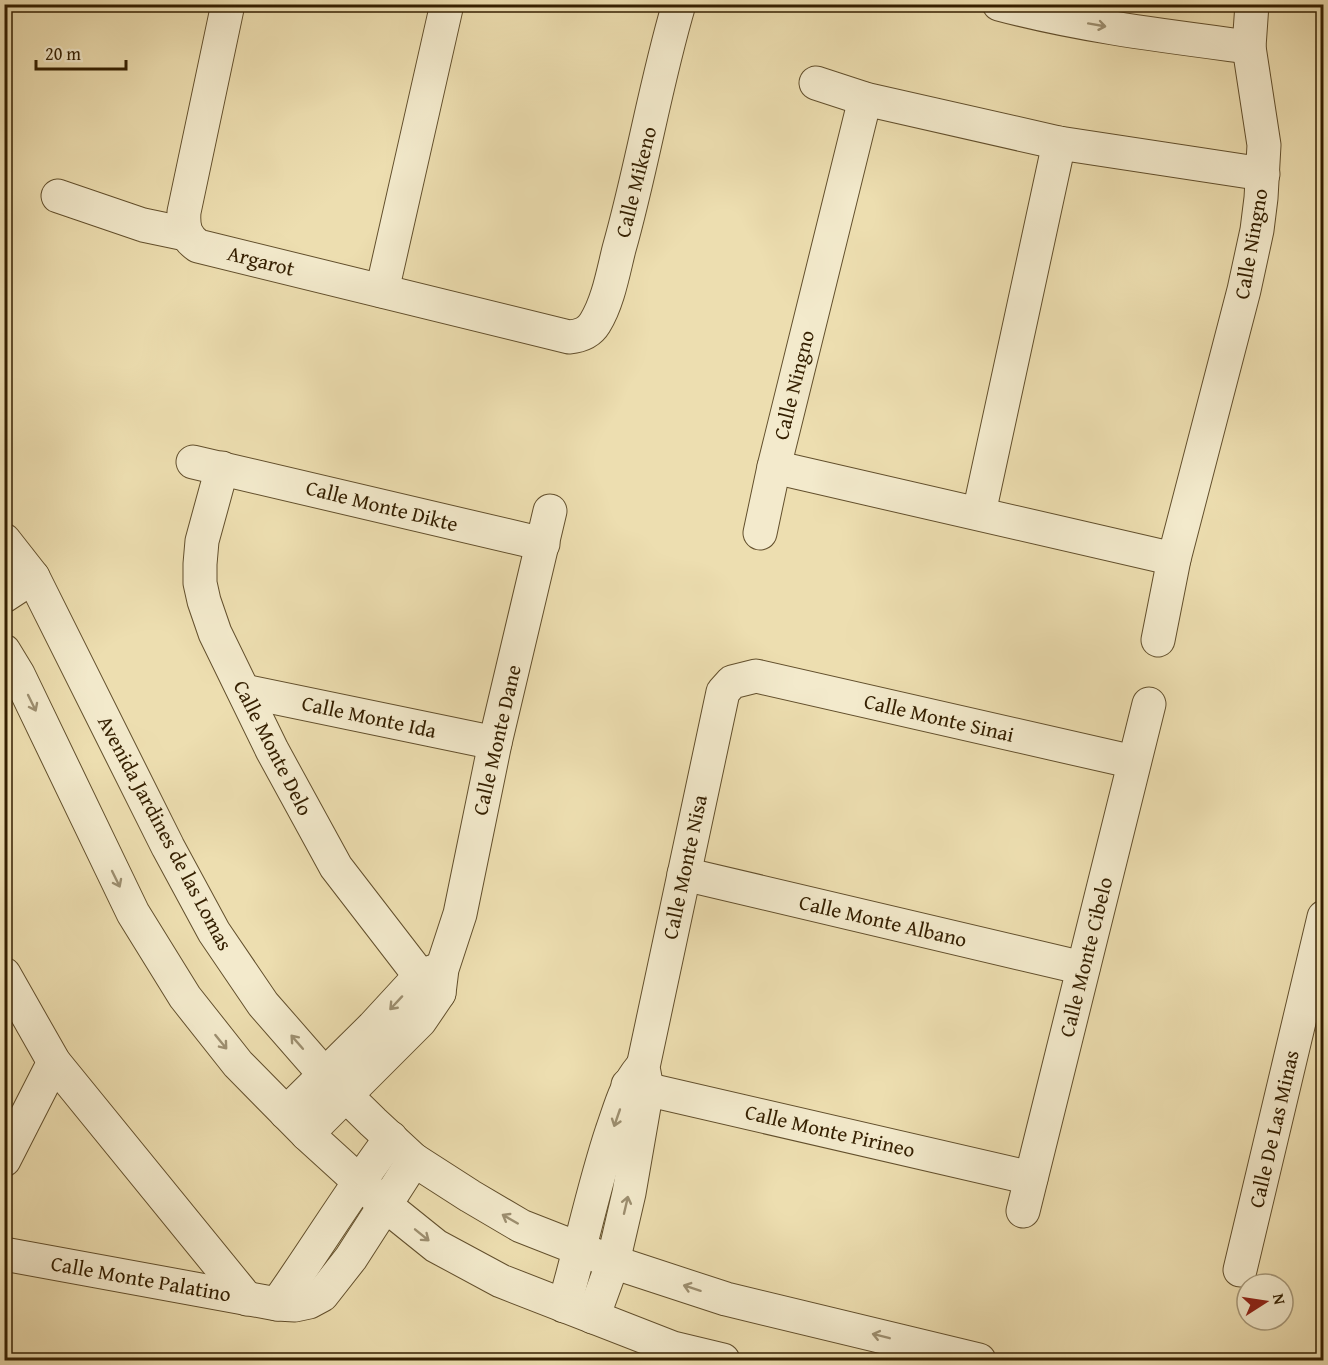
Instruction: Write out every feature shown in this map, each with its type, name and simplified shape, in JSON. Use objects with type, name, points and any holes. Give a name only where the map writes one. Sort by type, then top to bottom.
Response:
[{"type":"street","points":[[186,234],[183,212],[228,4]]},
{"type":"street","points":[[382,291],[447,4]]},
{"type":"street","points":[[999,4],[1034,14],[1136,32],[1249,47]]},
{"type":"street","name":"Calle Ningno","points":[[1158,640],[1174,559],[1244,290],[1257,230],[1264,145],[1249,47],[1252,4]]},
{"type":"street","name":"Calle Mikeno","points":[[569,337],[579,336],[591,329],[603,306],[631,207],[665,55],[673,6]]},
{"type":"street","name":"Calle Ningno","points":[[816,82],[866,99],[1059,144],[1263,174]]},
{"type":"street","name":"Calle Ningno","points":[[866,99],[774,467],[1174,559]]},
{"type":"street","points":[[980,513],[1059,144]]},
{"type":"street","name":"Argarot","points":[[58,196],[143,225],[186,234],[198,246],[569,337]]},
{"type":"street","name":"Calle Monte Dikte","points":[[208,465],[543,544]]},
{"type":"street","name":"Calle Monte Delo","points":[[208,465],[200,583],[215,633],[272,750],[336,867],[434,979]]},
{"type":"street","points":[[760,533],[774,467]]},
{"type":"street","name":"Calle Monte Dane","points":[[297,1124],[336,1086],[398,1002],[434,979],[460,914],[495,743],[550,511]]},
{"type":"street","name":"Avenida Jardines de las Lomas","points":[[4,540],[33,577],[168,847],[214,932],[263,1004],[336,1086],[403,1149],[470,1196],[521,1226],[580,1250],[726,1299],[965,1359]]},
{"type":"street","points":[[4,596],[33,577]]},
{"type":"street","points":[[4,651],[18,674],[133,913],[185,997],[238,1064],[297,1124],[358,1182],[436,1246],[501,1281],[579,1312],[673,1348],[723,1360]]},
{"type":"street","name":"Calle Monte Sinai","points":[[743,678],[756,676],[1134,762]]},
{"type":"street","name":"Calle Monte Nisa","points":[[579,1312],[613,1262],[629,1193],[639,1080],[723,692],[732,682],[743,678]]},
{"type":"street","name":"Calle Monte Ida","points":[[244,691],[495,743]]},
{"type":"street","name":"Calle Monte Cibelo","points":[[1023,1210],[1149,704]]},
{"type":"street","name":"Calle Monte Albano","points":[[684,874],[1083,968]]},
{"type":"street","name":"Calle De Las Minas","points":[[1240,1270],[1323,917]]},
{"type":"street","points":[[4,974],[54,1062],[262,1301],[318,1246],[358,1182],[403,1149]]},
{"type":"street","points":[[4,1160],[54,1062]]},
{"type":"street","name":"Calle Monte Nisa","points":[[579,1312],[580,1250],[598,1173],[639,1080]]},
{"type":"street","name":"Calle Monte Pirineo","points":[[639,1080],[1031,1178]]},
{"type":"street","name":"Calle Monte Palatino","points":[[4,1254],[262,1301],[309,1302],[322,1295],[351,1258],[385,1205],[403,1149]]}]
